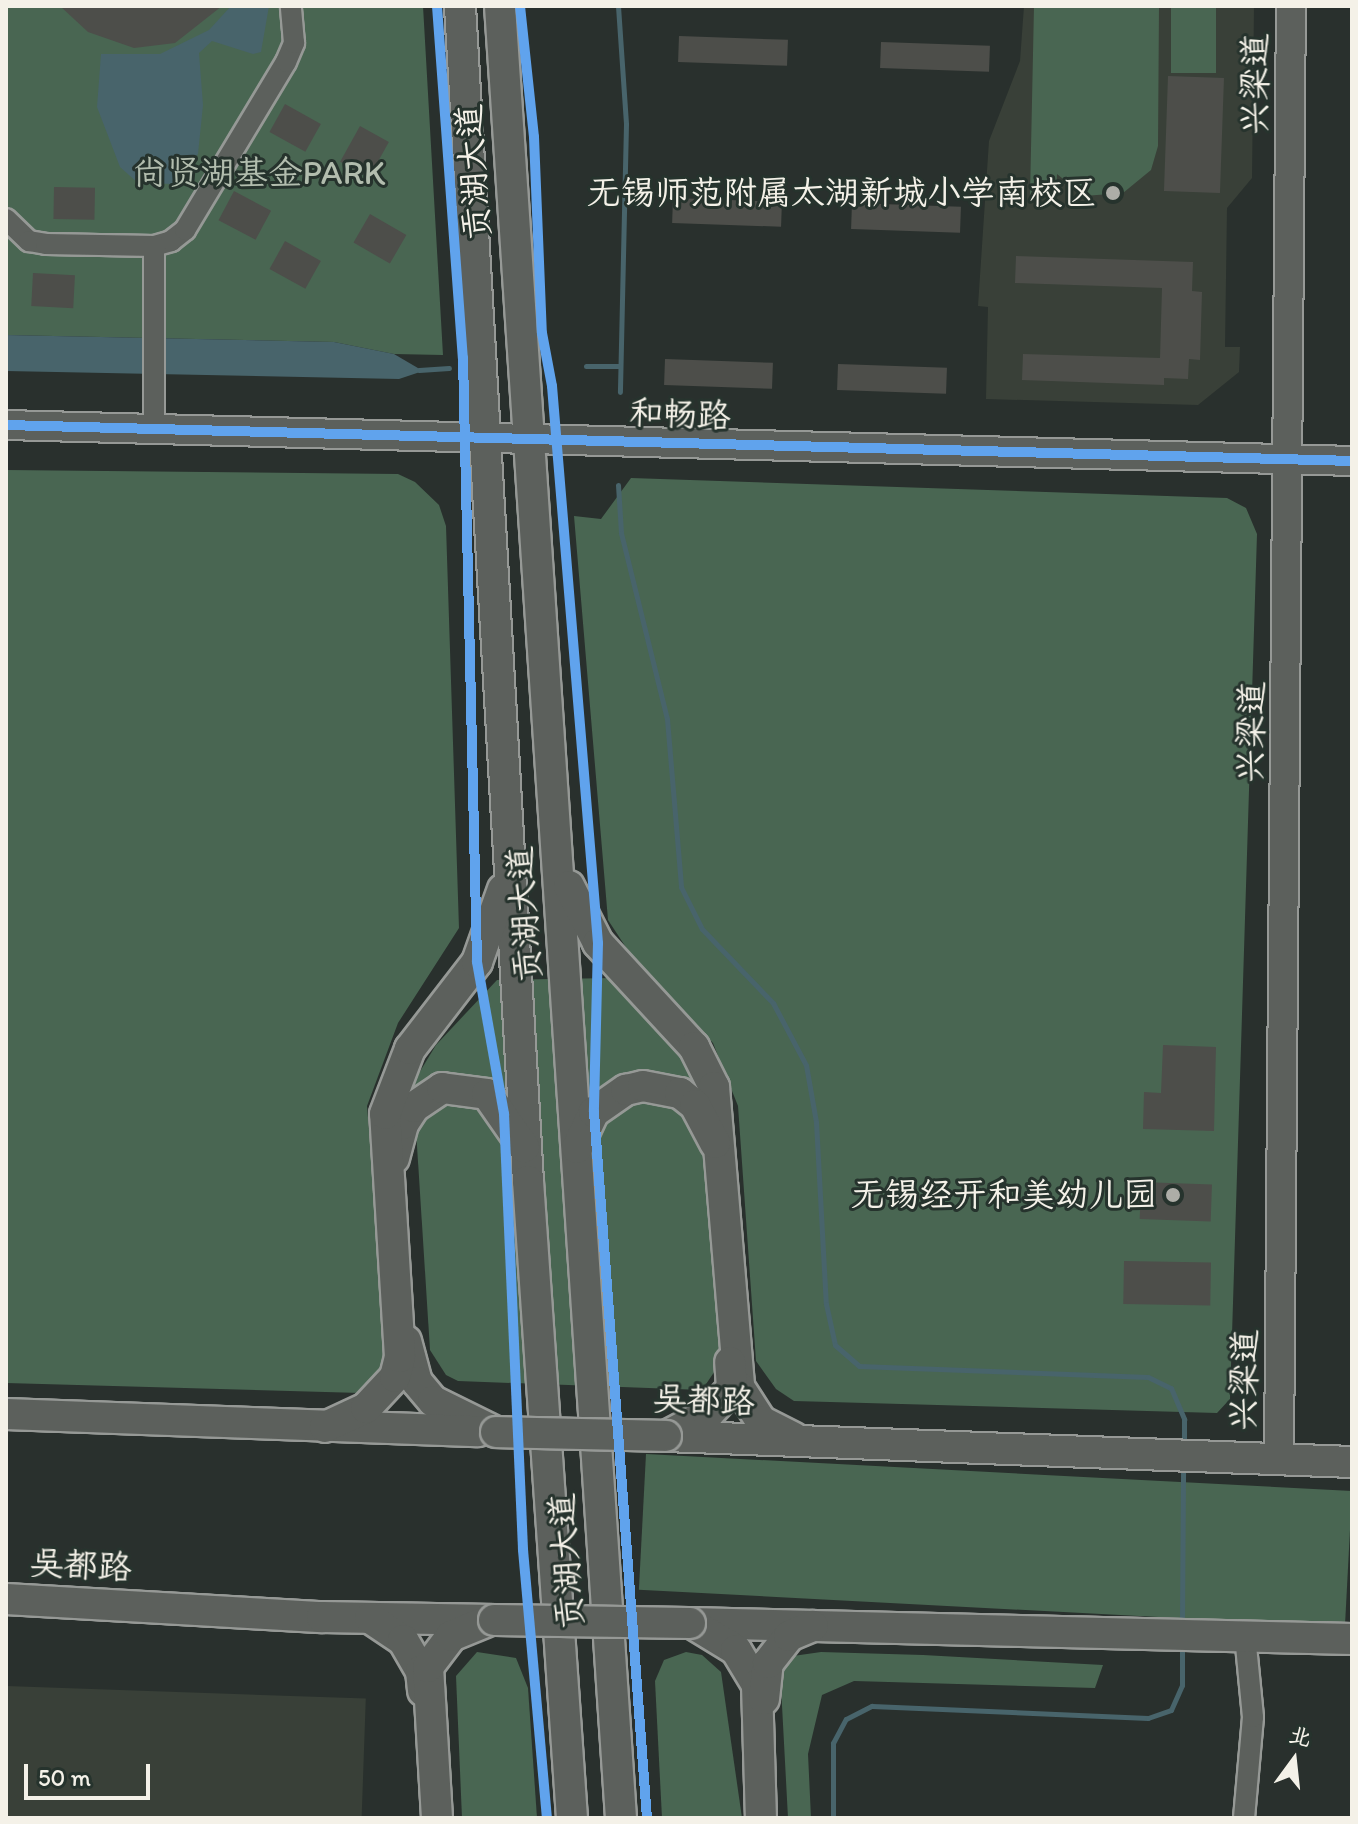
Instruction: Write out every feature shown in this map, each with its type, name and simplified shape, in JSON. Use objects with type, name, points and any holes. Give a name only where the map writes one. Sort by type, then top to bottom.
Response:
[{"type":"main road","name":"贡湖大道","points":[[460,6],[527,1152],[572,1818]]},
{"type":"main road","name":"贡湖大道","points":[[500,6],[532,444],[621,1818]]},
{"type":"main road","points":[[558,854],[582,920],[617,967],[694,1047],[714,1087],[739,1387],[761,1421],[800,1440]]},
{"type":"main road","points":[[325,1427],[366,1408],[395,1377],[400,1357],[385,1114],[410,1049],[477,962],[494,924],[509,855]]},
{"type":"main road","points":[[577,1150],[594,1112],[626,1090],[643,1086],[680,1093],[695,1105],[715,1144],[732,1388],[708,1414],[666,1436]]},
{"type":"main road","points":[[496,1432],[433,1401],[407,1357],[395,1146],[414,1107],[442,1088],[470,1089],[495,1104],[527,1152]]},
{"type":"main road","name":"吴都路","points":[[6,1414],[1116,1451],[1352,1462]]},
{"type":"main road","name":"吴都路","points":[[6,1599],[368,1617],[1352,1639]]},
{"type":"main road","points":[[368,1617],[403,1640],[421,1671],[431,1818]]},
{"type":"main road","points":[[437,1818],[428,1667],[451,1636],[494,1620]]},
{"type":"main road","points":[[690,1623],[736,1650],[757,1685],[761,1818]]},
{"type":"main road","points":[[768,1818],[763,1685],[768,1663],[789,1636],[814,1625]]},
{"type":"street","points":[[6,219],[29,241],[46,244],[154,246],[185,230],[286,62],[294,43],[291,6]]},
{"type":"street","name":"兴梁道","points":[[1277,6],[1285,462]]},
{"type":"street","name":"兴梁道","points":[[1272,1458],[1291,6]]},
{"type":"street","points":[[154,246],[154,430]]},
{"type":"street","name":"和畅路","points":[[6,425],[488,445]]},
{"type":"street","name":"和畅路","points":[[6,437],[1352,461]]},
{"type":"street","name":"和畅路","points":[[1285,462],[1352,468]]},
{"type":"street","points":[[1244,1818],[1253,1717],[1245,1635]]},
{"type":"shaded area","name":"无锡师范附属太湖新城小学南校区","points":[[1024,6],[1254,6],[1252,178],[1227,208],[1225,347],[1240,347],[1239,372],[1198,405],[986,399],[988,307],[978,306],[989,141],[1020,61]]},
{"type":"shaded area","points":[[6,1686],[366,1699],[362,1818],[6,1818]]},
{"type":"green space","name":"尚贤湖基金PARK","points":[[6,6],[423,6],[443,355],[394,354],[334,342],[6,335]]},
{"type":"green space","points":[[1034,6],[1159,6],[1158,146],[1151,170],[1123,193],[1084,196],[1057,174],[1056,197],[1030,196]]},
{"type":"green space","points":[[1171,6],[1216,6],[1216,73],[1171,73]]},
{"type":"green space","points":[[6,470],[398,474],[415,482],[439,505],[446,526],[459,928],[398,1023],[367,1106],[389,1365],[361,1393],[6,1383]]},
{"type":"green space","points":[[631,478],[1227,498],[1246,508],[1257,534],[1230,1399],[1217,1413],[794,1401],[776,1389],[756,1361],[738,1106],[713,1043],[631,955],[608,920],[574,516],[601,519]]},
{"type":"green space","points":[[613,978],[682,1049],[703,1091],[723,1359],[702,1390],[458,1381],[446,1375],[430,1350],[413,1083],[436,1045],[497,980]]},
{"type":"green space","points":[[646,1454],[1352,1491],[1345,1627],[639,1590]]},
{"type":"green space","points":[[477,1652],[516,1658],[528,1688],[537,1818],[462,1818],[456,1676]]},
{"type":"green space","points":[[686,1652],[702,1655],[721,1672],[742,1818],[662,1818],[655,1681],[664,1660]]},
{"type":"green space","points":[[821,1652],[1103,1665],[1095,1688],[854,1681],[822,1695],[808,1754],[811,1818],[788,1818],[780,1668],[793,1656]]},
{"type":"water","points":[[231,6],[269,6],[261,52],[253,54],[212,41],[199,53],[203,105],[198,154],[174,184],[138,183],[120,167],[97,107],[101,54],[160,54],[209,30]]},
{"type":"water","points":[[6,335],[334,342],[394,354],[423,371],[399,379],[6,371]]},
{"type":"building","points":[[60,6],[222,6],[175,43],[134,48],[88,32]]},
{"type":"building","points":[[679,36],[788,40],[787,66],[678,62]]},
{"type":"building","points":[[881,42],[990,46],[989,72],[880,68]]},
{"type":"building","points":[[1168,76],[1224,78],[1220,193],[1164,191]]},
{"type":"building","points":[[285,104],[321,124],[305,152],[269,132]]},
{"type":"building","points":[[360,126],[389,142],[369,178],[340,162]]},
{"type":"building","points":[[54,187],[95,188],[94,220],[53,219]]},
{"type":"building","points":[[234,191],[271,211],[256,240],[219,220]]},
{"type":"building","points":[[673,198],[782,202],[781,227],[672,223]]},
{"type":"building","points":[[852,203],[961,207],[960,233],[851,229]]},
{"type":"building","points":[[370,214],[406,235],[390,264],[354,243]]},
{"type":"building","points":[[285,241],[321,261],[305,289],[269,269]]},
{"type":"building","points":[[1016,256],[1193,262],[1192,291],[1202,292],[1200,360],[1189,359],[1188,379],[1164,378],[1164,385],[1022,380],[1023,354],[1160,358],[1162,288],[1015,283]]},
{"type":"building","points":[[33,273],[75,275],[73,308],[31,306]]},
{"type":"building","points":[[665,359],[773,363],[772,389],[664,385]]},
{"type":"building","points":[[838,364],[947,368],[946,394],[837,390]]},
{"type":"building","points":[[1163,1045],[1216,1047],[1214,1131],[1143,1129],[1144,1092],[1161,1093]]},
{"type":"building","points":[[1141,1182],[1212,1184],[1211,1221],[1140,1219]]},
{"type":"building","points":[[1124,1261],[1211,1263],[1210,1306],[1123,1304]]},
{"type":"waterway","points":[[618,6],[626,124],[620,392]]},
{"type":"waterway","points":[[586,366],[618,366]]},
{"type":"waterway","points":[[419,370],[449,368]]},
{"type":"waterway","points":[[618,485],[621,533],[667,719],[681,887],[702,929],[773,1003],[806,1065],[816,1122],[826,1304],[835,1345],[859,1366],[1148,1377],[1171,1388],[1184,1419],[1184,1444]]},
{"type":"waterway","points":[[1182,1624],[1183,1466]]},
{"type":"waterway","points":[[833,1818],[833,1743],[846,1719],[872,1706],[1148,1718],[1171,1710],[1182,1685],[1182,1646]]},
{"type":"cycle path","points":[[437,6],[463,358],[477,962],[504,1114],[523,1550],[547,1818]]},
{"type":"cycle path","points":[[520,6],[534,137],[542,333],[552,386],[598,943],[594,1112],[647,1818]]},
{"type":"cycle path","points":[[6,425],[1352,461]]},
{"type":"place","name":"无锡师范附属太湖新城小学南校区","points":[[1113,193]]},
{"type":"place","name":"无锡经开和美幼儿园","points":[[1173,1195]]}]
